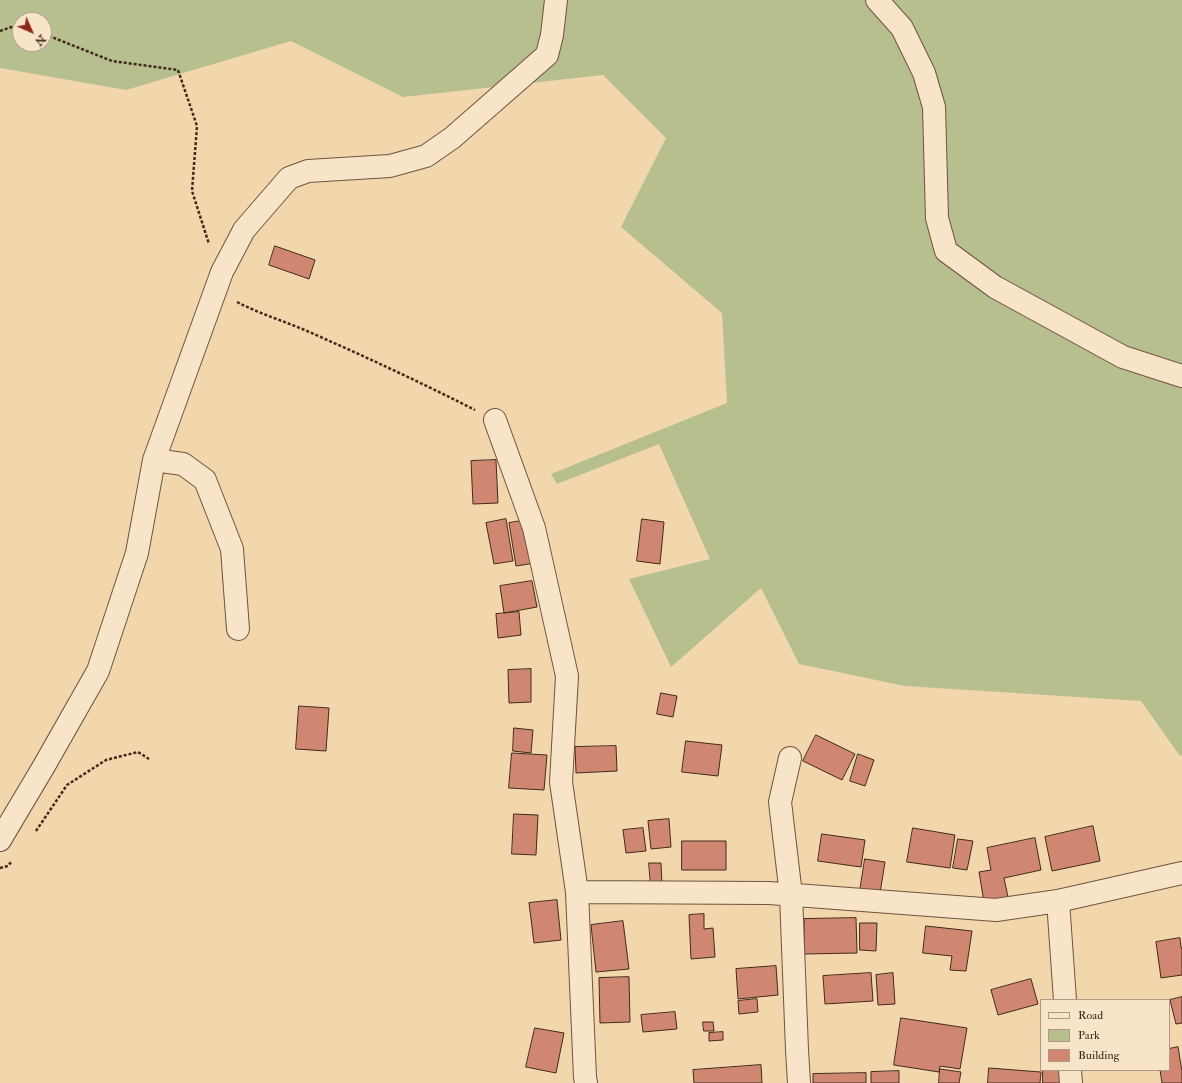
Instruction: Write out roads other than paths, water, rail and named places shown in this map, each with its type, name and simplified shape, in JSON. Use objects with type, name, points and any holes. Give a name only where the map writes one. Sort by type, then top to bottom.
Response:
[{"type":"street","points":[[0,840],[98,671],[136,553],[154,460],[222,272],[244,230],[289,178],[308,171],[390,166],[426,156],[452,138],[547,55],[552,35],[556,0]]},
{"type":"street","points":[[877,0],[902,28],[924,73],[934,107],[937,218],[946,251],[994,287],[1123,357],[1182,376]]},
{"type":"street","points":[[495,420],[534,528],[567,676],[561,782],[577,892],[586,1083]]},
{"type":"street","points":[[154,460],[183,464],[205,480],[232,549],[238,629]]},
{"type":"street","points":[[790,758],[780,802],[791,895],[799,1083]]},
{"type":"street","points":[[577,892],[769,893],[996,910],[1058,901],[1182,873]]},
{"type":"street","points":[[1058,901],[1065,999]]},
{"type":"street","points":[[1070,1071],[1071,1083]]}]
